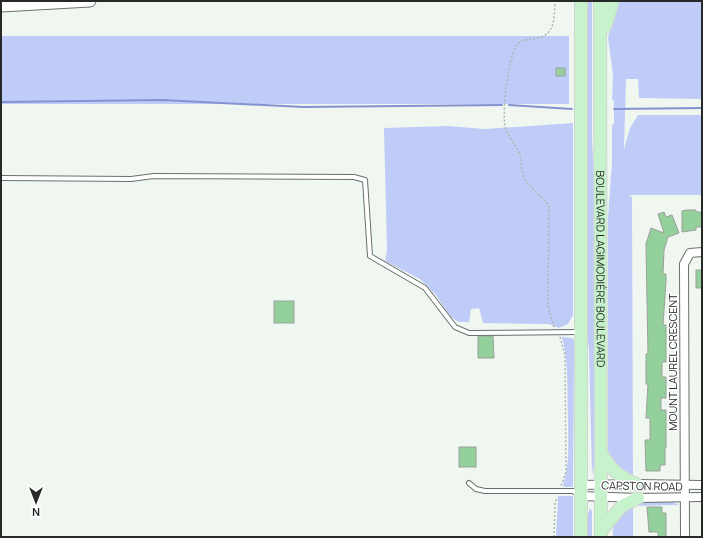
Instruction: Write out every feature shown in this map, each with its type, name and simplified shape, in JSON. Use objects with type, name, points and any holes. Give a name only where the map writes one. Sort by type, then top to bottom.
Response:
[{"type":"main road","name":"BOULEVARD LAGIMODIÈRE BOULEVARD","points":[[581,1],[582,332],[578,491],[581,537]]},
{"type":"main road","name":"BOULEVARD LAGIMODIÈRE BOULEVARD","points":[[600,1],[602,40],[601,534]]},
{"type":"main road","points":[[602,40],[613,1]]},
{"type":"main road","points":[[601,452],[613,471],[621,478],[636,484]]},
{"type":"main road","points":[[601,534],[618,510],[638,498]]},
{"type":"street","points":[[1,6],[90,1]]},
{"type":"street","name":"MOUNT LAUREL CRESCENT","points":[[685,484],[684,264],[690,253],[702,252]]},
{"type":"street","name":"CAPSTON ROAD","points":[[601,491],[636,484],[702,485]]},
{"type":"street","points":[[685,484],[685,537]]},
{"type":"street","name":"CAPSTON ROAD","points":[[578,491],[601,491],[638,498],[702,497]]},
{"type":"lane","points":[[1,178],[354,177],[365,180],[370,256],[425,288],[455,327],[469,332],[582,332]]},
{"type":"lane","points":[[469,483],[476,489],[485,491],[578,491]]},
{"type":"path","points":[[554,537],[555,504],[566,472],[565,355],[557,332],[553,326],[548,306],[549,207],[523,177],[519,152],[505,127],[504,114],[509,64],[516,47],[525,40],[541,37],[551,30],[554,21],[555,1]]},
{"type":"shaded area","points":[[585,1],[592,1],[592,139],[595,196],[596,454],[592,475],[589,350],[586,325]]},
{"type":"shaded area","points":[[617,1],[702,1],[702,99],[639,98],[638,79],[626,79],[624,149],[630,128],[638,115],[702,115],[702,195],[629,195],[632,197],[633,476],[624,474],[608,454],[608,217],[614,101],[612,100],[613,75],[608,38]]},
{"type":"shaded area","points":[[1,36],[569,36],[569,104],[1,104]]},
{"type":"shaded area","points":[[573,123],[573,315],[568,324],[559,328],[548,324],[483,323],[479,308],[471,309],[469,322],[459,322],[451,317],[435,294],[420,279],[385,261],[387,250],[384,128],[448,126],[485,129]]},
{"type":"shaded area","points":[[562,337],[573,338],[574,342],[573,487],[564,487],[563,485],[568,461],[568,388],[567,368]]},
{"type":"shaded area","points":[[558,496],[573,496],[573,537],[556,537]]},
{"type":"shaded area","points":[[643,502],[673,502],[679,505],[633,506],[633,537],[613,537],[614,523],[619,513],[629,506]]},
{"type":"shaded area","points":[[590,508],[592,511],[592,537],[586,537],[586,521]]},
{"type":"building","points":[[556,68],[565,68],[565,76],[556,76]]},
{"type":"building","points":[[687,210],[702,212],[702,227],[696,227],[696,230],[682,232],[682,211]]},
{"type":"building","points":[[664,212],[666,217],[672,215],[679,233],[668,237],[664,250],[663,274],[666,274],[666,282],[663,325],[666,325],[666,362],[662,362],[662,377],[666,377],[666,398],[661,398],[661,410],[666,410],[665,465],[660,465],[660,471],[646,471],[645,440],[650,440],[650,418],[646,418],[648,384],[646,384],[646,354],[648,354],[646,244],[651,228],[664,233],[658,214]]},
{"type":"building","points":[[696,270],[702,270],[702,288],[696,288]]},
{"type":"building","points":[[274,301],[294,301],[294,323],[274,323]]},
{"type":"building","points":[[478,336],[493,336],[494,358],[478,358]]},
{"type":"building","points":[[459,447],[476,447],[476,467],[459,467]]},
{"type":"building","points":[[647,507],[662,507],[662,513],[666,513],[666,537],[658,537],[658,532],[649,532]]},
{"type":"waterway","points":[[1,102],[162,100],[303,107],[502,105]]},
{"type":"waterway","points":[[509,105],[572,109]]},
{"type":"waterway","points":[[614,109],[702,108]]}]
